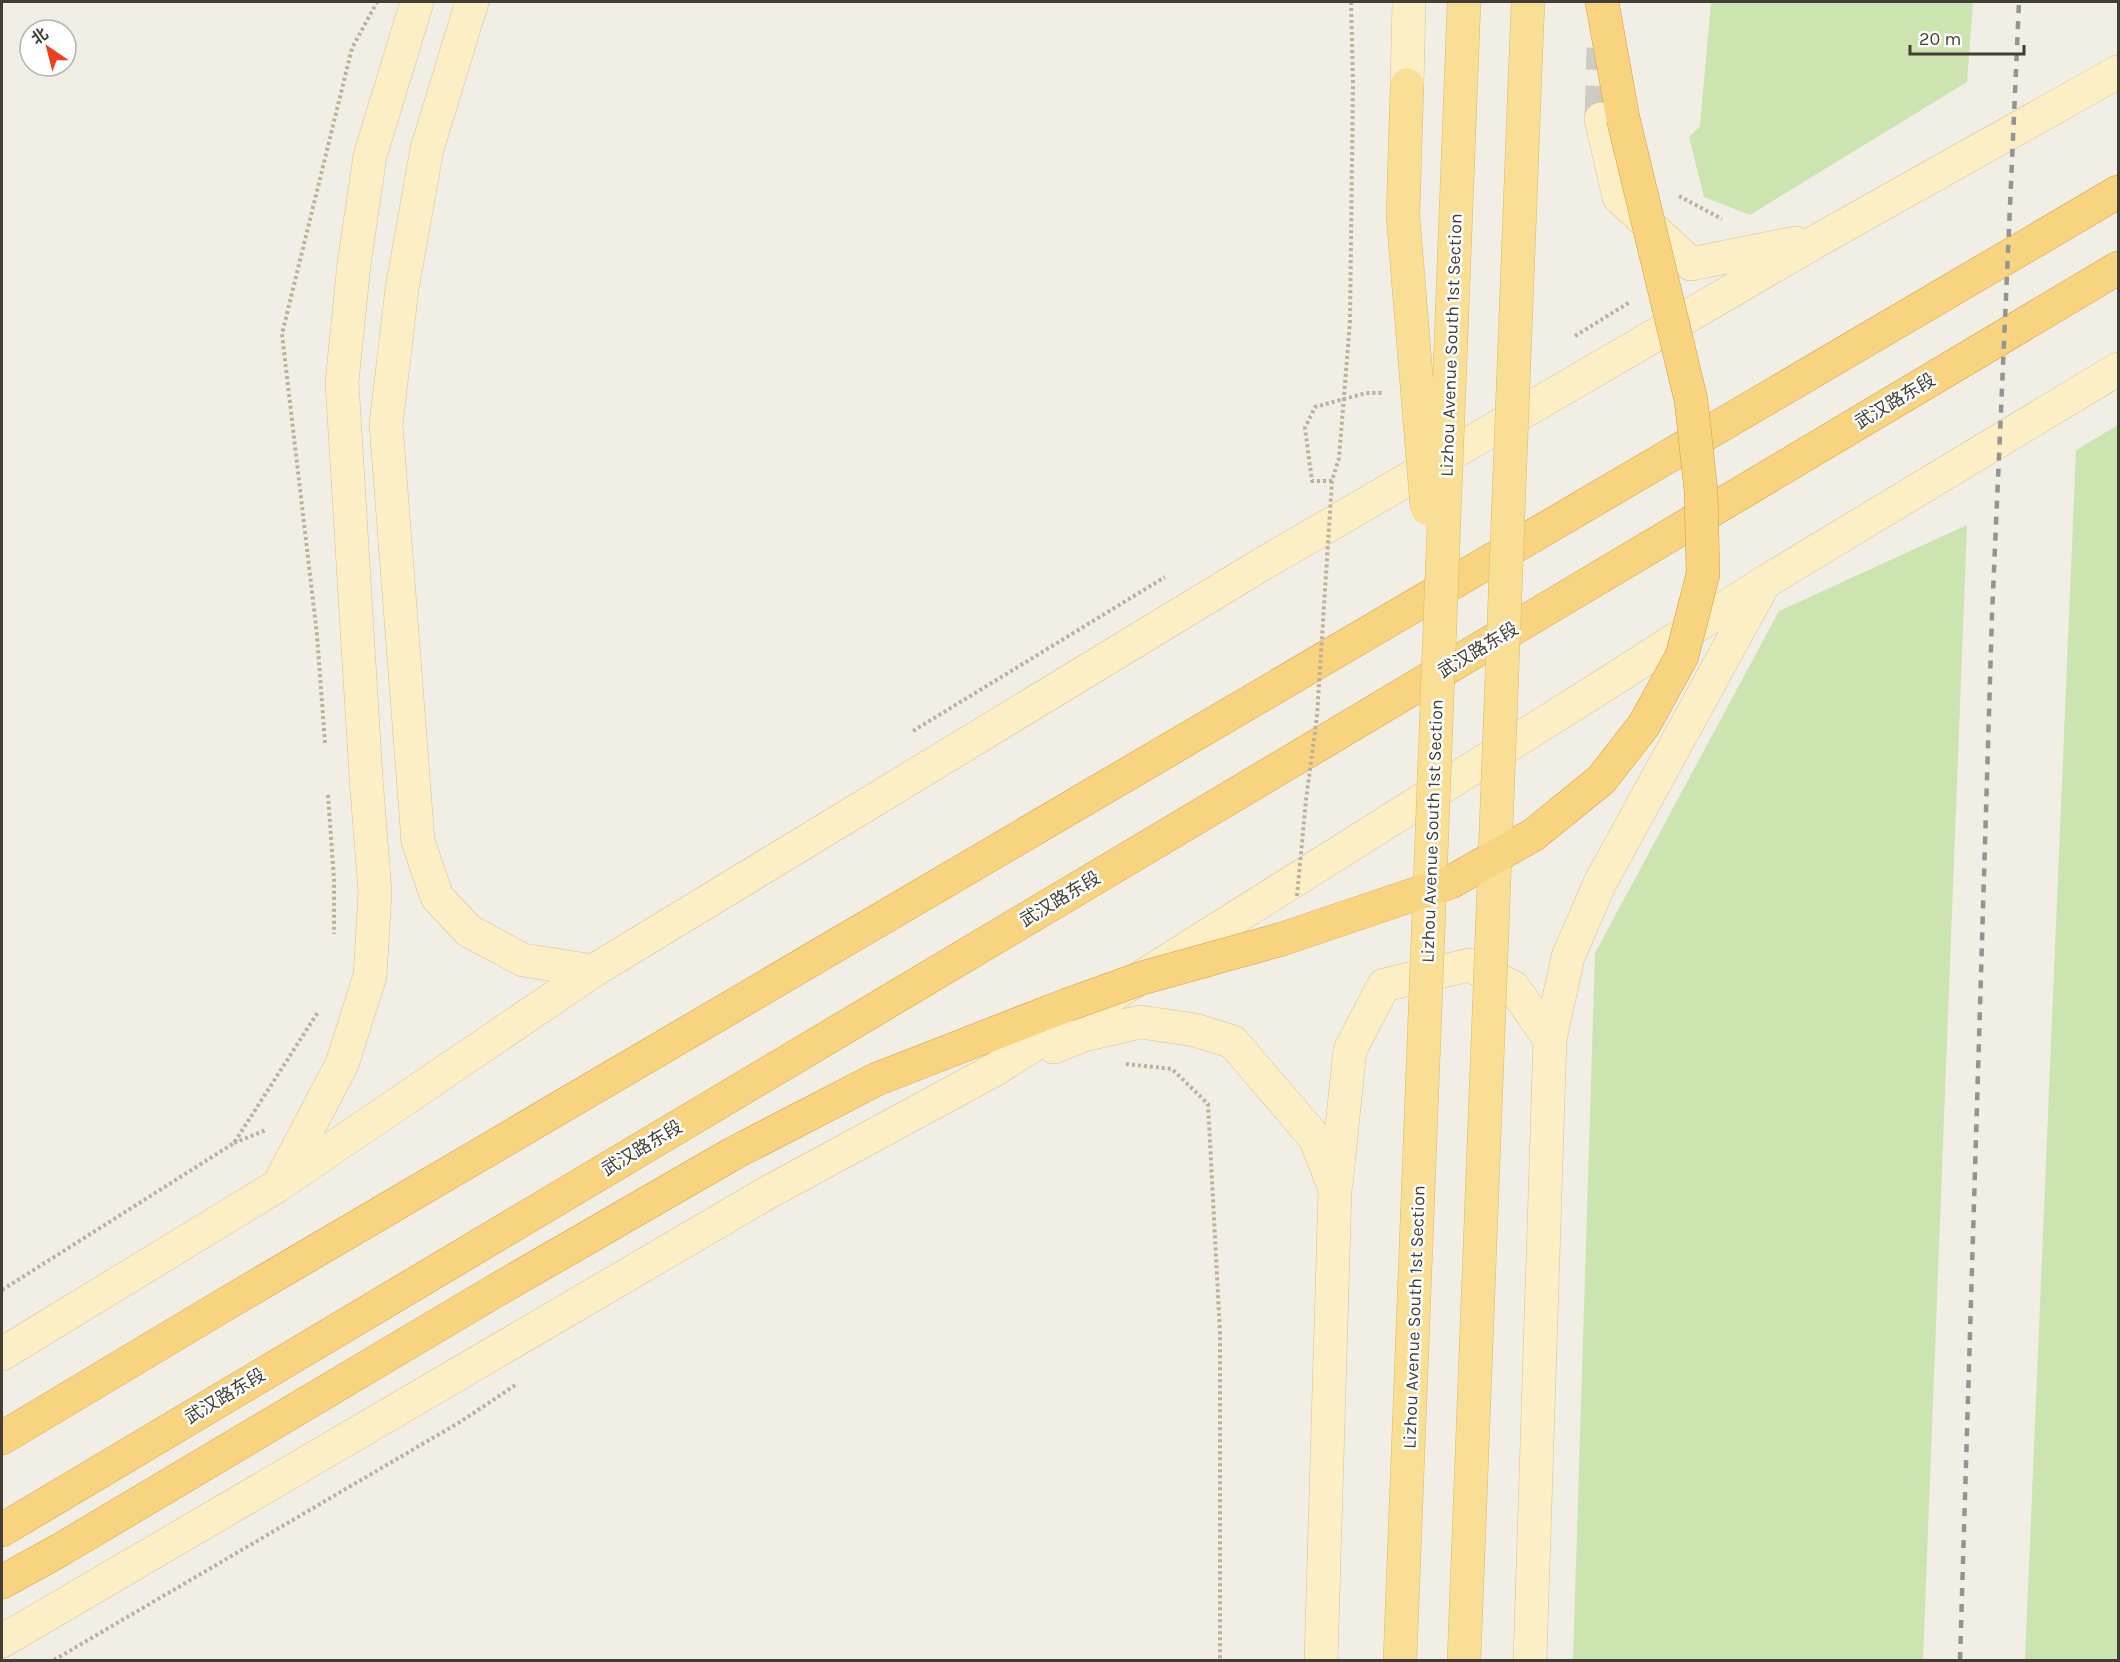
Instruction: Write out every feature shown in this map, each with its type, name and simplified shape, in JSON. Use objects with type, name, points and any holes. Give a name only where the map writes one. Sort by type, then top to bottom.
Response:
[{"type":"highway","points":[[2,1582],[734,1153],[877,1079],[1142,978],[1282,939],[1450,882],[1533,835],[1601,780],[1644,725],[1682,656],[1703,574],[1701,491],[1691,400],[1612,118],[1602,2]]},
{"type":"highway","points":[[2,1438],[239,1296],[2118,192]]},
{"type":"highway","name":"武汉路东段","points":[[2,1530],[2118,268]]},
{"type":"main road","points":[[278,1186],[342,1064],[370,976],[375,892],[342,382],[354,264],[369,156],[417,2]]},
{"type":"main road","points":[[472,2],[427,149],[402,289],[386,424],[418,840],[437,897],[469,931],[523,960],[592,971]]},
{"type":"main road","points":[[1410,2],[1403,216],[1439,658]]},
{"type":"main road","name":"Lizhou Avenue South 1st Section","points":[[1400,1660],[1464,2]]},
{"type":"main road","points":[[1464,1660],[1528,2]]},
{"type":"main road","points":[[2,1354],[278,1186],[592,971],[1259,566],[1822,238],[2118,72]]},
{"type":"main road","points":[[1612,118],[1619,197],[1691,264],[1822,238]]},
{"type":"main road","points":[[2,1641],[767,1194],[994,1070],[1765,582],[2118,369]]},
{"type":"main road","points":[[1530,1660],[1550,1039],[1568,957],[1600,883],[1765,582]]},
{"type":"main road","points":[[1321,1660],[1335,1189],[1350,1050],[1384,985],[1469,965],[1513,987],[1550,1039]]},
{"type":"main road","points":[[994,1070],[1084,1035],[1140,1022],[1195,1030],[1233,1042],[1315,1138],[1335,1189]]},
{"type":"path","points":[[325,751],[317,635],[282,334],[352,48],[377,2]]},
{"type":"path","points":[[1296,907],[1317,716],[1332,481],[1340,458],[1350,321],[1353,84],[1351,2]]},
{"type":"path","points":[[1671,192],[1728,222]]},
{"type":"path","points":[[1571,339],[1631,302]]},
{"type":"path","points":[[1332,481],[1312,481],[1305,428],[1314,407],[1366,393],[1388,394]]},
{"type":"path","points":[[327,786],[334,879],[333,945]]},
{"type":"path","points":[[2,1290],[234,1143],[321,1008]]},
{"type":"path","points":[[1122,1064],[1172,1069],[1208,1104],[1220,1333],[1220,1660]]},
{"type":"path","points":[[54,1660],[460,1422],[520,1383]]},
{"type":"green space","points":[[1711,2],[1973,2],[1967,82],[1750,215],[1704,197],[1689,137],[1700,126]]},
{"type":"green space","points":[[2118,425],[2118,1660],[2025,1660],[2076,450]]},
{"type":"green space","points":[[1967,525],[1923,1660],[1573,1660],[1595,953],[1779,611]]},
{"type":"tunnel","points":[[1601,119],[1603,48]]},
{"type":"railway","points":[[1960,1660],[1992,615],[2019,2]]}]
